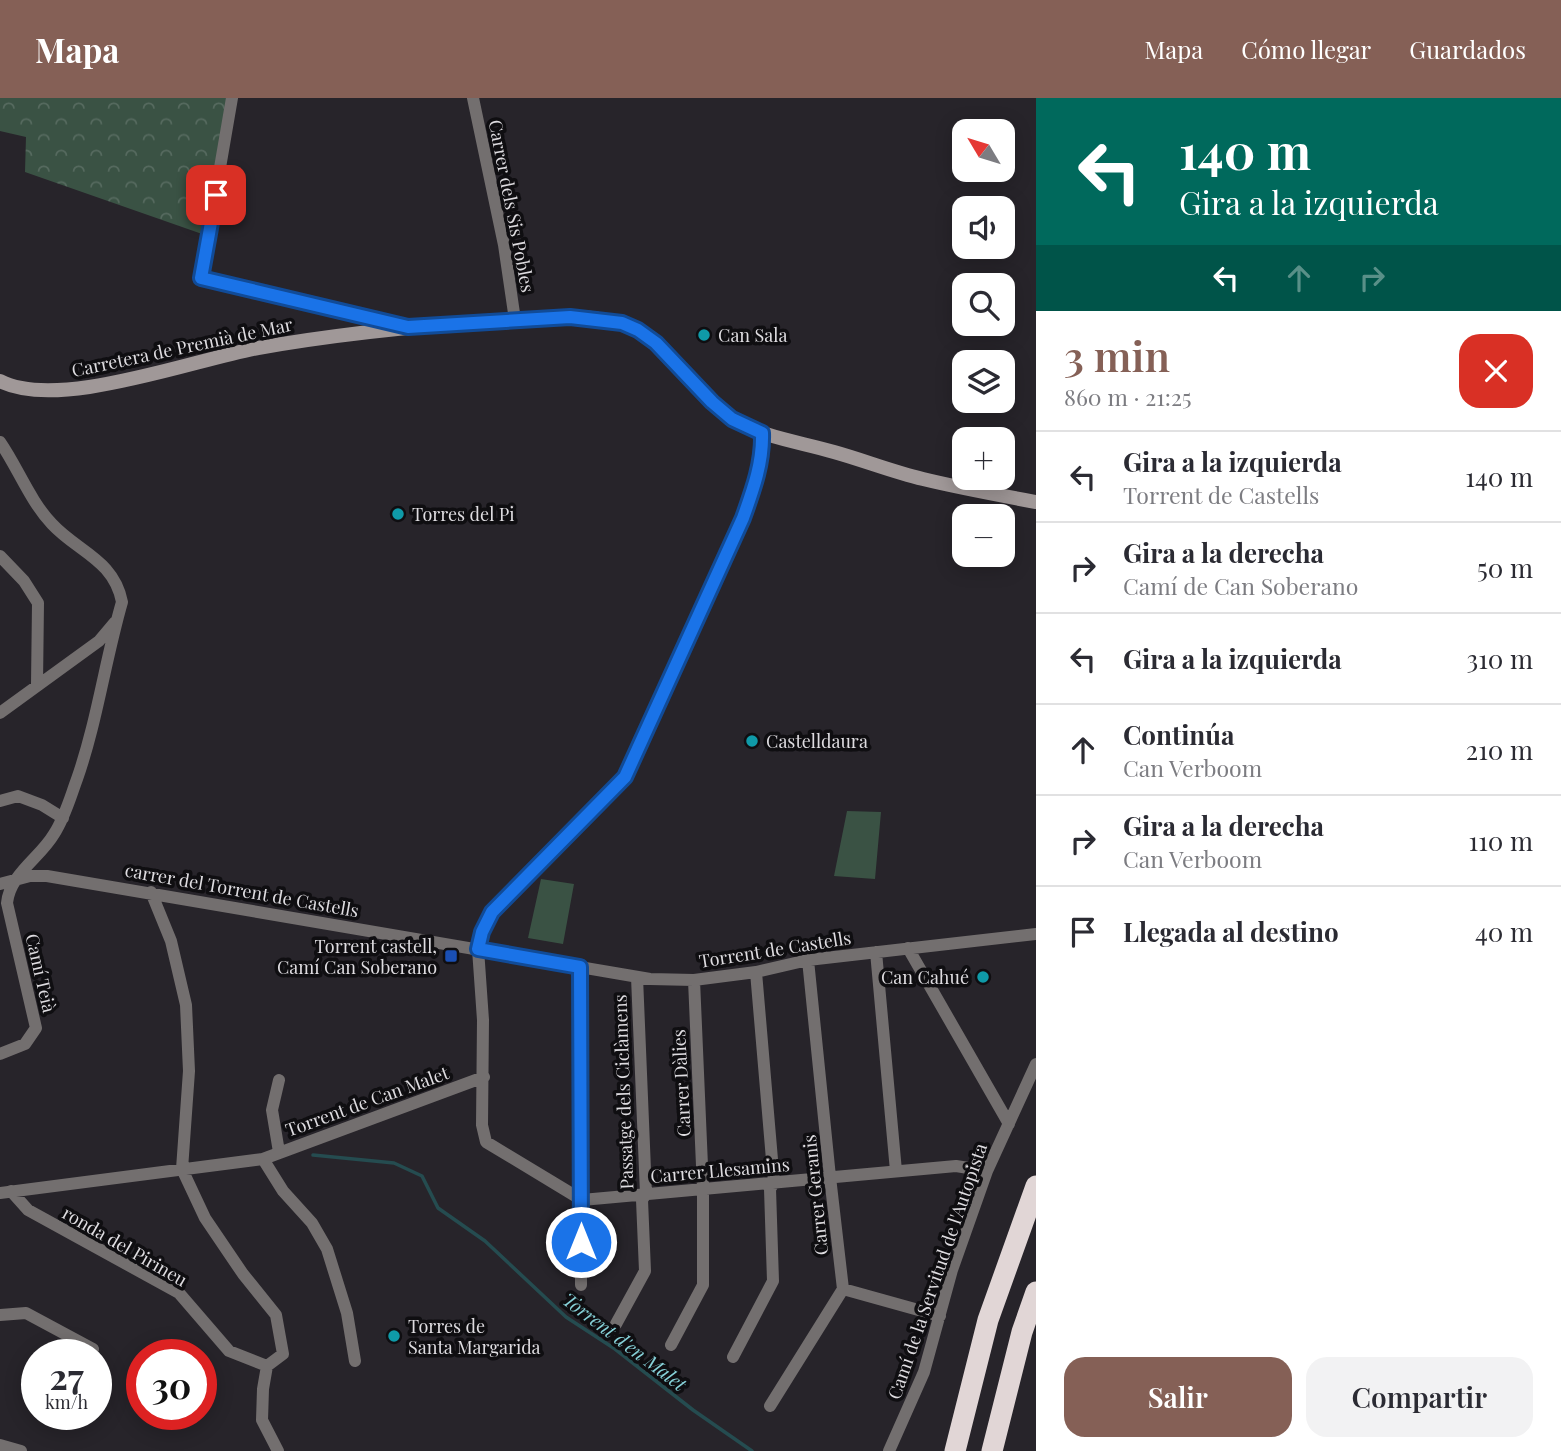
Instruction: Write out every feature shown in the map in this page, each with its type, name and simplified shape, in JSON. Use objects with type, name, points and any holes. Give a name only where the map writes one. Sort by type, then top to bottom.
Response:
[{"type":"highway","points":[[955,1451],[988,1320],[1036,1186]]},
{"type":"highway","points":[[992,1451],[1022,1332],[1036,1292]]},
{"type":"street","points":[[232,98],[201,278],[408,327]]},
{"type":"street","name":"Carrer dels Sis Pobles","points":[[473,98],[504,245],[516,320]]},
{"type":"street","name":"Carretera de Premià de Mar","points":[[0,381],[34,390],[60,391],[105,384],[256,348],[408,327],[580,318],[622,323],[638,330],[656,343],[712,402],[732,419],[762,433],[922,479],[1036,502]]},
{"type":"street","points":[[582,1200],[486,1142],[482,1125],[483,1020],[478,949],[482,932],[492,912],[625,777],[743,518],[756,482],[762,433]]},
{"type":"street","points":[[0,442],[52,525],[116,580],[122,602],[88,747],[63,818],[40,855],[14,881]]},
{"type":"street","points":[[0,556],[24,580],[38,603],[37,684]]},
{"type":"street","points":[[0,713],[99,641],[117,619]]},
{"type":"street","points":[[0,801],[18,796],[42,805],[63,818]]},
{"type":"street","name":"carrer del Torrent de Castells","points":[[0,884],[30,876],[47,876],[478,949]]},
{"type":"street","name":"Camí Teià","points":[[0,1054],[25,1044],[36,1028],[7,903],[8,892],[14,881]]},
{"type":"street","points":[[151,892],[171,941],[186,1005],[189,1070],[182,1169],[205,1218],[243,1274],[276,1315],[283,1354],[267,1367],[262,1420],[278,1451]]},
{"type":"street","name":"Torrent de Castells","points":[[478,949],[637,977],[694,980],[756,972],[808,960],[1036,934]]},
{"type":"street","points":[[908,948],[1009,1124]]},
{"type":"street","points":[[876,952],[896,1171]]},
{"type":"street","name":"Carrer Geranis","points":[[808,960],[843,1289]]},
{"type":"street","points":[[580,967],[581,1285]]},
{"type":"street","points":[[733,1357],[773,1281],[769,1189],[774,1182],[756,972]]},
{"type":"street","name":"Passatge dels Ciclàmens","points":[[616,1324],[645,1271],[642,1200],[646,1194],[637,977]]},
{"type":"street","name":"Carrer Dàlies","points":[[671,1345],[703,1285],[703,1189],[694,980]]},
{"type":"street","name":"Camí de la Servitud de l'Autopista","points":[[889,1451],[925,1372],[952,1270],[987,1171],[1036,1065]]},
{"type":"street","name":"Torrent de Can Malet","points":[[263,1159],[484,1077]]},
{"type":"street","points":[[279,1080],[272,1110],[279,1152]]},
{"type":"street","points":[[263,1159],[283,1191],[312,1223],[327,1249],[347,1313],[355,1361]]},
{"type":"street","name":"ronda del Pirineu","points":[[6,1192],[263,1159]]},
{"type":"street","name":"Carrer Llesamins","points":[[582,1200],[956,1166],[987,1171]]},
{"type":"street","name":"ronda del Pirineu","points":[[6,1192],[28,1210],[179,1293],[229,1350],[267,1367]]},
{"type":"street","points":[[770,1406],[843,1289],[940,1316]]},
{"type":"street","points":[[0,1315],[26,1313],[74,1339]]},
{"type":"street","points":[[0,1445],[21,1451]]},
{"type":"green space","points":[[0,98],[228,98],[205,235],[25,172],[26,137],[0,131]]},
{"type":"green space","points":[[847,811],[881,812],[875,879],[834,876]]},
{"type":"green space","points":[[541,879],[574,884],[563,944],[528,938]]},
{"type":"waterway","name":"Torrent d'en Malet","points":[[313,1155],[394,1163],[422,1176],[438,1208],[485,1241],[566,1317],[615,1349],[693,1410],[752,1451]]},
{"type":"place","name":"Can Sala","points":[[704,335]]},
{"type":"place","name":"Torres del Pi","points":[[398,514]]},
{"type":"place","name":"Castelldaura","points":[[752,741]]},
{"type":"place","name":"Torrent castell, Camí Can Soberano","points":[[451,956]]},
{"type":"place","name":"Can Cahué","points":[[983,977]]},
{"type":"place","name":"Torres de Santa Margarida","points":[[394,1336]]},
{"type":"route","points":[[216,195],[201,278],[408,327],[570,317],[622,323],[656,343],[712,402],[732,419],[762,433],[756,482],[743,518],[625,777],[492,912],[482,932],[478,949],[580,967],[581,1242]]}]
